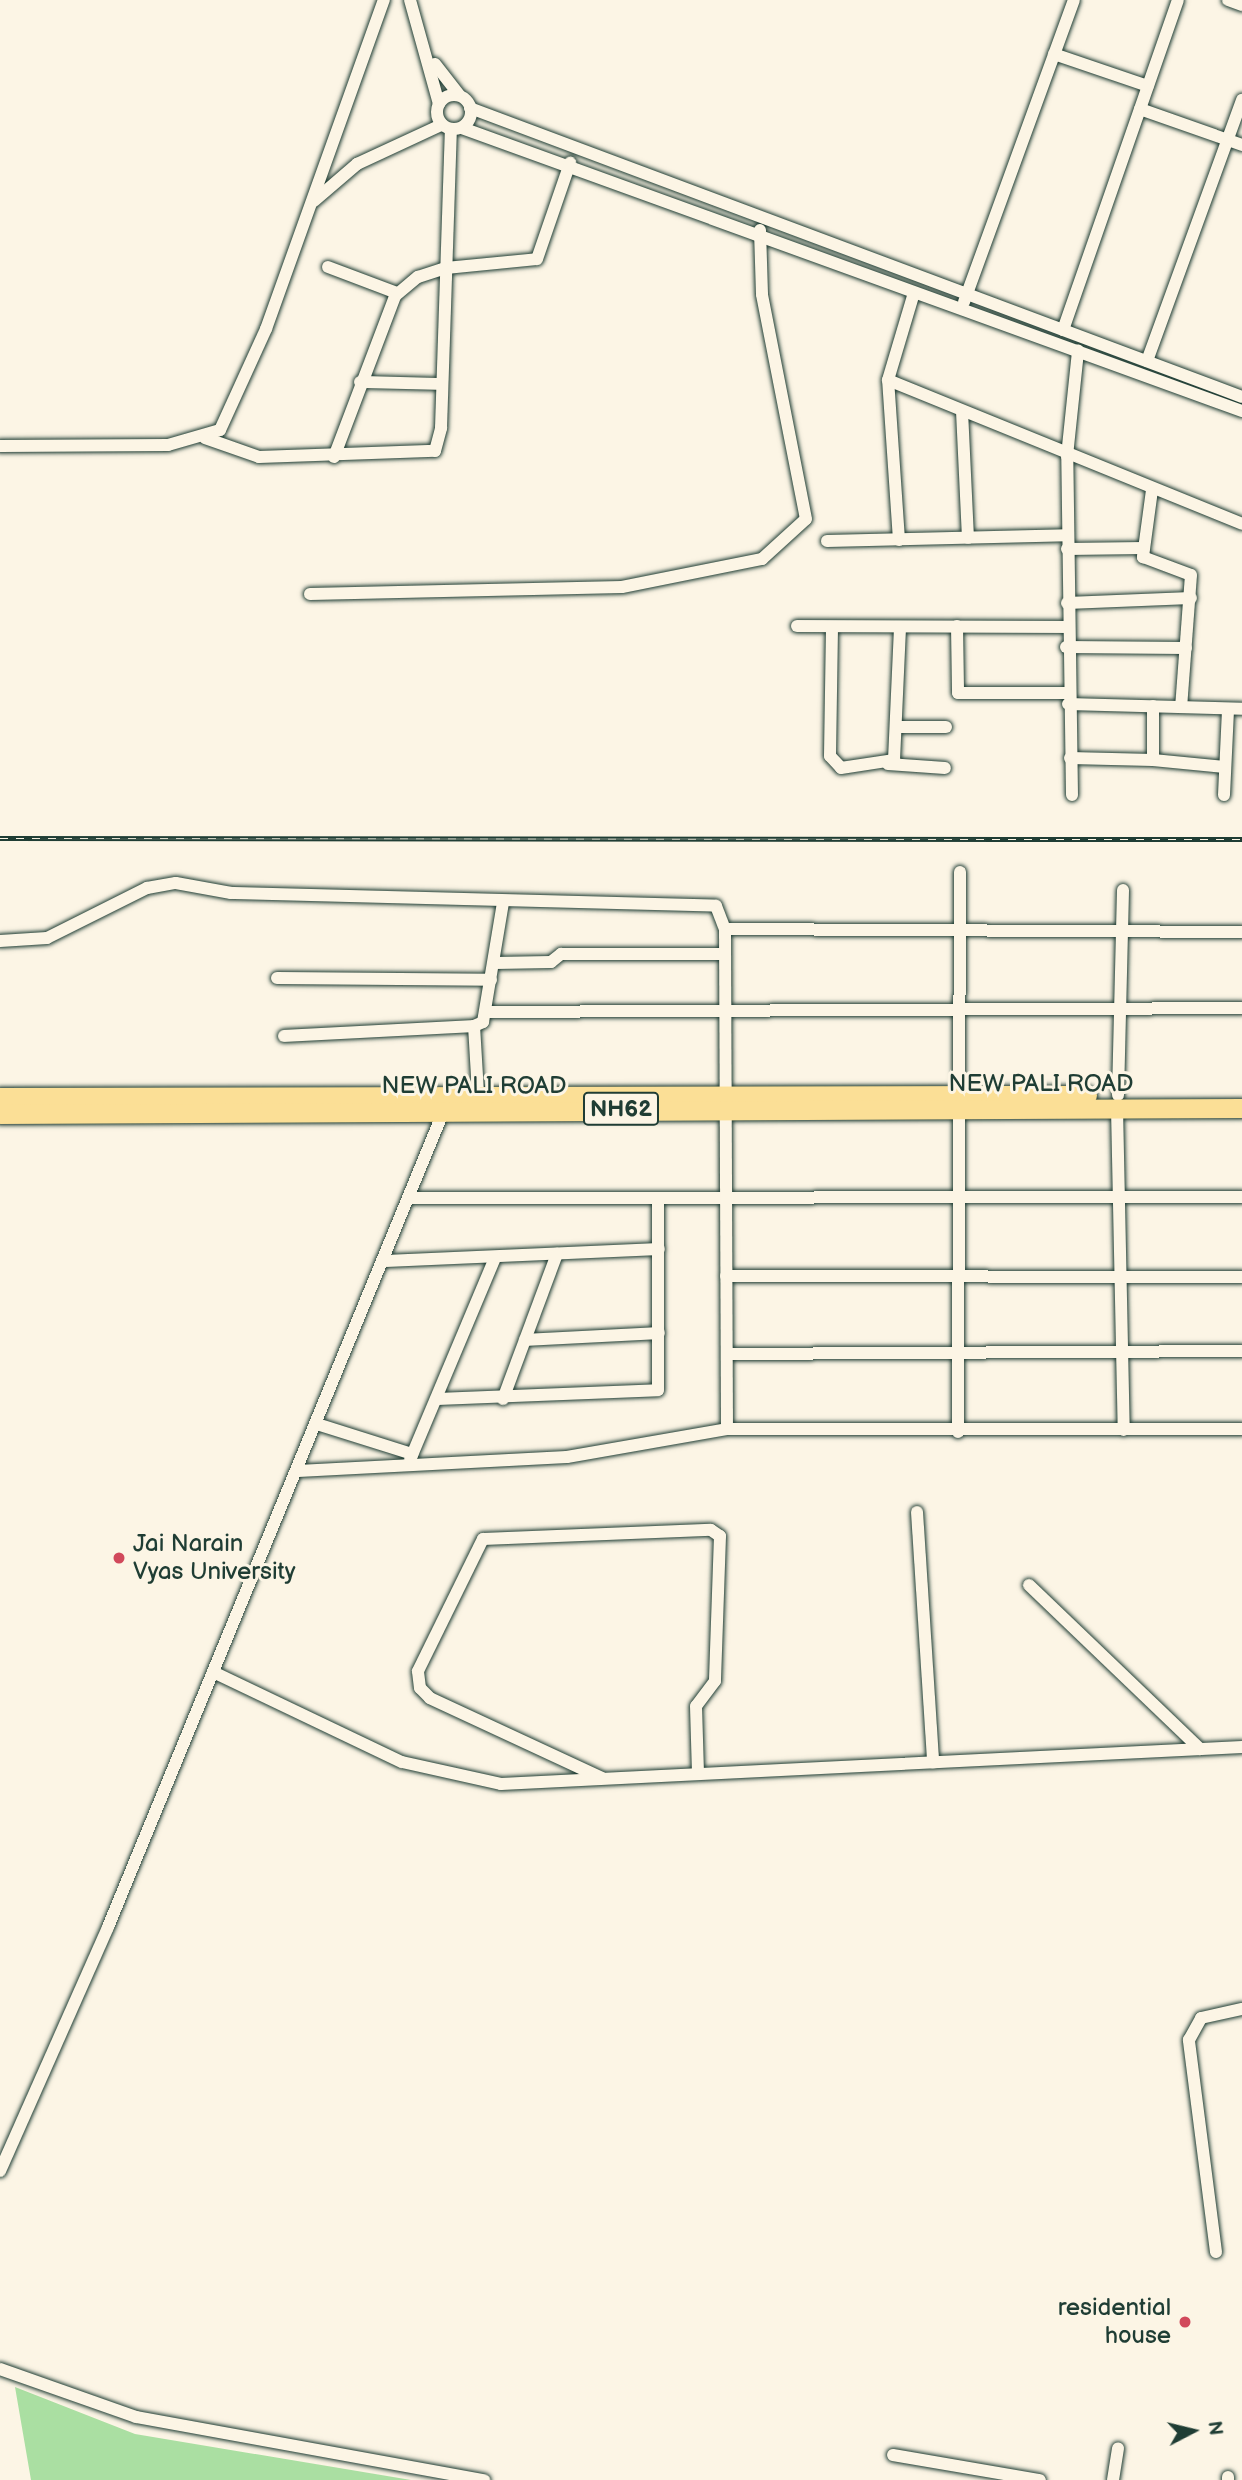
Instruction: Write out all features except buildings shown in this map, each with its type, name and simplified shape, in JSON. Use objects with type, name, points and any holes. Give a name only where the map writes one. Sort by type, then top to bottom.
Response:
[{"type":"highway","name":"NEW PALI ROAD","points":[[0,1097],[478,1093],[724,1101]]},
{"type":"highway","name":"NEW PALI ROAD","points":[[1117,1102],[1242,1095]]},
{"type":"highway","name":"NEW PALI ROAD","points":[[0,1114],[444,1110],[724,1101],[1117,1102],[1242,1108]]},
{"type":"street","points":[[205,438],[234,409],[384,0]]},
{"type":"street","points":[[0,446],[167,445],[205,438],[259,457],[334,457],[435,452],[441,384],[452,127],[439,104],[428,56],[410,0]]},
{"type":"street","points":[[961,309],[1074,0]]},
{"type":"street","points":[[1062,330],[1178,0]]},
{"type":"street","points":[[1228,0],[1242,5]]},
{"type":"street","points":[[1054,54],[1148,86]]},
{"type":"street","points":[[428,56],[470,108],[966,296],[1242,397]]},
{"type":"street","points":[[439,104],[459,95]]},
{"type":"street","points":[[1147,361],[1242,100]]},
{"type":"street","points":[[310,204],[357,164],[452,127],[470,108]]},
{"type":"street","points":[[1140,109],[1242,145]]},
{"type":"street","points":[[452,127],[570,163],[914,293],[1242,411]]},
{"type":"street","points":[[334,457],[360,382],[397,293],[446,268],[537,259],[570,163]]},
{"type":"street","points":[[310,594],[622,587],[762,559],[806,519],[762,294],[760,217]]},
{"type":"street","points":[[328,267],[397,293]]},
{"type":"street","points":[[899,540],[888,380],[914,293]]},
{"type":"street","points":[[1072,795],[1066,647],[1067,456],[1078,351]]},
{"type":"street","points":[[888,380],[1067,456],[1242,524]]},
{"type":"street","points":[[360,382],[441,384]]},
{"type":"street","points":[[962,411],[968,538]]},
{"type":"street","points":[[1152,490],[1143,557],[1191,575],[1181,707]]},
{"type":"street","points":[[827,541],[1067,535]]},
{"type":"street","points":[[1067,549],[1144,548]]},
{"type":"street","points":[[1067,603],[1191,598]]},
{"type":"street","points":[[797,626],[1067,627]]},
{"type":"street","points":[[957,626],[958,693],[1242,709]]},
{"type":"street","points":[[888,764],[896,754],[900,627]]},
{"type":"street","points":[[832,628],[833,764],[945,768]]},
{"type":"street","points":[[1066,647],[1186,648]]},
{"type":"street","points":[[1153,706],[1153,760]]},
{"type":"street","points":[[1224,795],[1228,709]]},
{"type":"street","points":[[897,727],[946,727]]},
{"type":"street","points":[[1070,758],[1153,760],[1225,767]]},
{"type":"street","points":[[958,1432],[960,872]]},
{"type":"street","points":[[0,941],[47,938],[147,888],[176,883],[231,893],[503,903],[716,906],[725,929],[727,1429]]},
{"type":"street","points":[[1123,890],[1116,1009],[1117,1198],[1124,1430]]},
{"type":"street","points":[[478,1093],[474,1026],[485,1012],[503,903]]},
{"type":"street","points":[[725,929],[1242,932]]},
{"type":"street","points":[[495,963],[551,962],[561,954],[725,954]]},
{"type":"street","points":[[277,978],[491,980]]},
{"type":"street","points":[[485,1012],[725,1008],[1242,1008]]},
{"type":"street","points":[[284,1036],[474,1026]]},
{"type":"street","points":[[0,2171],[386,1261],[444,1110]]},
{"type":"street","points":[[411,1198],[1242,1197]]},
{"type":"street","points":[[437,1399],[652,1393],[660,1383],[658,1199]]},
{"type":"street","points":[[386,1261],[659,1249]]},
{"type":"street","points":[[503,1399],[557,1254]]},
{"type":"street","points":[[298,1471],[378,1469],[411,1457],[495,1258]]},
{"type":"street","points":[[726,1276],[959,1274],[1121,1279],[1242,1277]]},
{"type":"street","points":[[525,1340],[659,1333]]},
{"type":"street","points":[[727,1354],[1242,1351]]},
{"type":"street","points":[[317,1424],[411,1457],[566,1457],[727,1429],[958,1432],[1242,1429]]},
{"type":"street","points":[[917,1512],[933,1762]]},
{"type":"street","points":[[606,1779],[430,1698],[420,1688],[418,1671],[483,1539],[712,1530],[720,1536],[725,1545],[715,1681],[696,1706],[698,1774]]},
{"type":"street","points":[[1029,1585],[1200,1749]]},
{"type":"street","points":[[213,1672],[293,1716],[425,1770],[501,1784],[1242,1747]]},
{"type":"street","points":[[1216,2252],[1189,2040],[1201,2018],[1242,2010]]},
{"type":"street","points":[[0,2369],[136,2417],[484,2480]]},
{"type":"street","points":[[1113,2480],[1118,2448]]},
{"type":"street","points":[[894,2455],[1040,2480]]},
{"type":"green space","points":[[15,2387],[135,2434],[411,2480],[31,2480]]},
{"type":"railway","points":[[0,838],[1242,839]]},
{"type":"place","name":"Jai Narain Vyas University","points":[[119,1558]]},
{"type":"place","name":"residential house","points":[[1185,2322]]}]
